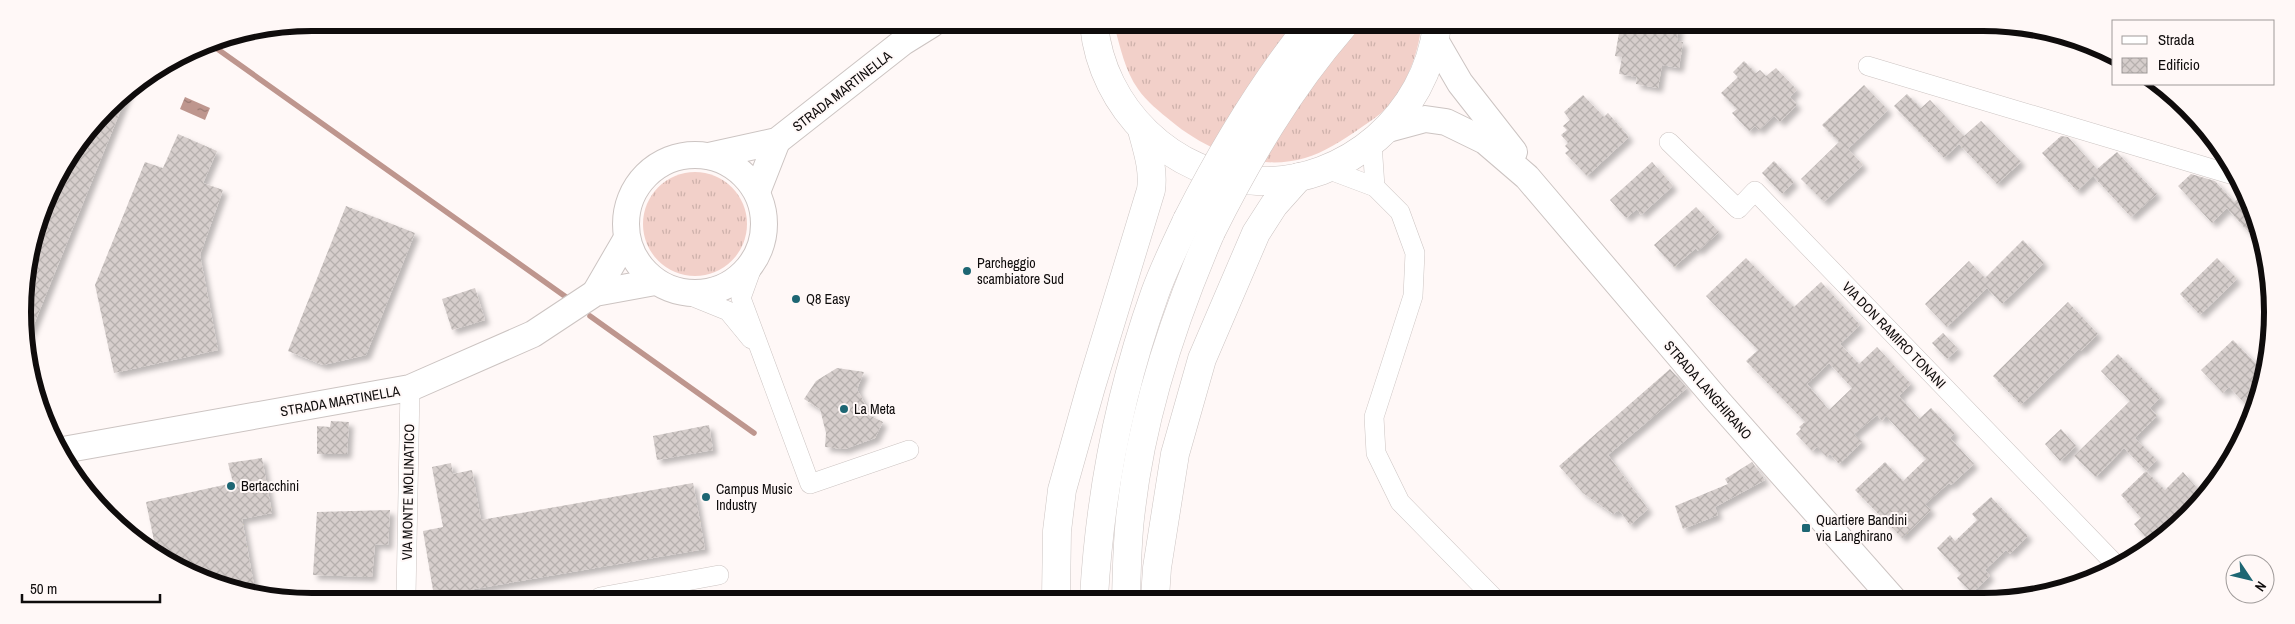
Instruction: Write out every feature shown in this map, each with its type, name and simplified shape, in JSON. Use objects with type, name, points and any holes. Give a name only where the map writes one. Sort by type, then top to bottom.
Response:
[{"type":"main road","name":"STRADA LANGHIRANO","points":[[1089,31],[1105,73],[1120,103],[1142,130],[1175,156],[1214,173],[1256,181],[1299,177],[1327,169],[1380,136],[1405,109],[1418,88],[1429,64],[1436,33]]},
{"type":"main road","points":[[1094,593],[1097,549],[1106,476],[1119,414],[1156,292],[1187,220],[1243,119],[1271,75],[1305,31]]},
{"type":"main road","points":[[1126,593],[1130,510],[1148,417],[1162,361],[1178,313],[1211,232],[1257,144],[1296,85],[1339,31]]},
{"type":"main road","points":[[1056,593],[1057,532],[1062,490],[1153,180],[1142,130]]},
{"type":"main road","points":[[1155,593],[1156,568],[1175,454],[1202,359],[1256,233],[1274,205],[1299,177]]},
{"type":"street","name":"STRADA MARTINELLA","points":[[710,156],[729,163],[740,171],[758,192],[764,209],[765,227],[762,246],[754,262],[741,277],[725,288],[706,293],[686,294],[670,290],[655,282],[642,270],[632,255],[627,238],[626,215],[633,193],[646,174],[665,161],[687,155],[710,156],[777,141],[903,42],[921,31]]},
{"type":"street","name":"STRADA LANGHIRANO","points":[[1436,33],[1460,83],[1517,156],[1527,177]]},
{"type":"street","points":[[1868,66],[2226,172]]},
{"type":"street","name":"STRADA LANGHIRANO","points":[[1380,136],[1425,119],[1446,122],[1485,141],[1527,177],[1716,399],[1888,593]]},
{"type":"street","points":[[1375,187],[1380,136]]},
{"type":"street","points":[[758,192],[777,141]]},
{"type":"street","name":"VIA DON RAMIRO TONANI","points":[[1669,142],[1738,209],[1755,191],[2112,561]]},
{"type":"street","points":[[1327,169],[1375,187],[1400,212],[1415,253],[1413,296],[1374,417],[1376,453],[1400,502],[1489,593]]},
{"type":"street","name":"STRADA MARTINELLA","points":[[595,293],[627,238]]},
{"type":"street","points":[[754,262],[741,298],[810,484],[909,450]]},
{"type":"street","name":"STRADA MARTINELLA","points":[[67,449],[410,388],[532,334],[595,293],[655,282]]},
{"type":"street","points":[[686,294],[728,311],[759,347]]},
{"type":"street","name":"VIA MONTE MOLINATICO","points":[[406,593],[410,388]]},
{"type":"street","points":[[621,593],[719,574]]},
{"type":"green space","points":[[1116,31],[1421,31],[1417,49],[1403,85],[1380,114],[1333,146],[1305,158],[1287,162],[1251,160],[1234,156],[1217,150],[1185,132],[1145,98],[1133,82],[1123,58]]},
{"type":"green space","points":[[695,172],[715,176],[732,187],[743,204],[747,224],[743,244],[732,261],[715,272],[695,276],[675,272],[658,261],[647,244],[643,224],[647,204],[658,187],[675,176]]},
{"type":"water","points":[[185,97],[210,108],[205,120],[180,109]]},
{"type":"building","points":[[1619,31],[1678,31],[1677,41],[1683,42],[1679,68],[1662,65],[1658,88],[1636,84],[1637,77],[1619,74],[1622,57],[1615,56]]},
{"type":"building","points":[[1744,61],[1756,73],[1760,70],[1766,76],[1776,68],[1797,90],[1790,97],[1797,105],[1780,122],[1774,116],[1759,130],[1755,126],[1749,131],[1732,113],[1737,109],[1721,93],[1738,77],[1733,72]]},
{"type":"building","points":[[1864,85],[1888,110],[1848,149],[1863,165],[1824,202],[1801,179],[1839,142],[1822,125]]},
{"type":"building","points":[[1907,94],[1921,108],[1930,100],[1964,136],[1981,121],[2021,162],[1997,184],[1959,144],[1944,158],[1894,106]]},
{"type":"building","points":[[1583,95],[1604,117],[1608,113],[1629,137],[1587,176],[1565,153],[1569,150],[1565,146],[1568,143],[1561,135],[1567,130],[1563,126],[1570,120],[1564,112]]},
{"type":"building","points":[[123,104],[32,329],[31,312],[34,275],[46,222],[60,188],[79,156],[89,141]]},
{"type":"building","points":[[178,134],[217,151],[203,183],[223,190],[200,255],[218,350],[114,373],[95,285],[145,162],[163,168]]},
{"type":"building","points":[[2061,136],[2068,137],[2097,169],[2117,152],[2157,194],[2131,217],[2093,176],[2077,191],[2042,153]]},
{"type":"building","points":[[1774,161],[1794,182],[1782,194],[1762,173]]},
{"type":"building","points":[[1652,162],[1673,186],[1641,215],[1637,209],[1626,218],[1610,200]]},
{"type":"building","points":[[2191,174],[2215,181],[2234,202],[2239,198],[2254,238],[2227,208],[2212,223],[2178,186]]},
{"type":"building","points":[[346,206],[415,233],[366,355],[323,365],[288,351]]},
{"type":"building","points":[[1696,207],[1719,232],[1698,251],[1696,248],[1674,267],[1654,245]]},
{"type":"building","points":[[2023,240],[2044,263],[2002,304],[1987,288],[1947,327],[1925,304],[1969,261],[1985,278]]},
{"type":"building","points":[[1746,258],[1794,307],[1821,282],[1860,325],[1840,344],[1859,364],[1877,347],[1911,384],[1899,396],[1919,419],[1931,408],[1955,433],[1950,438],[1974,464],[1951,485],[1949,483],[1925,504],[1931,510],[1902,538],[1855,490],[1885,462],[1903,481],[1926,459],[1886,416],[1882,421],[1877,415],[1854,434],[1862,442],[1839,464],[1830,454],[1827,457],[1817,447],[1812,451],[1796,434],[1801,429],[1799,427],[1805,422],[1746,361],[1758,350],[1706,296]],"holes":[[[1829,363],[1852,388],[1829,410],[1807,384]]]},
{"type":"building","points":[[2217,258],[2237,279],[2200,315],[2180,294]]},
{"type":"building","points":[[475,288],[485,320],[452,330],[442,299]]},
{"type":"building","points":[[2068,302],[2098,334],[2081,351],[2079,349],[2021,405],[1993,376]]},
{"type":"building","points":[[1943,333],[1958,349],[1947,359],[1932,343]]},
{"type":"building","points":[[2233,340],[2258,366],[2247,406],[2229,387],[2223,393],[2201,370]]},
{"type":"building","points":[[2118,354],[2161,397],[2150,408],[2157,416],[2135,438],[2157,460],[2146,471],[2124,448],[2096,477],[2074,456],[2130,401],[2101,371]]},
{"type":"building","points":[[837,368],[864,372],[857,389],[871,416],[883,422],[875,438],[845,449],[825,447],[826,433],[820,409],[804,399],[816,381]]},
{"type":"building","points":[[1670,369],[1687,388],[1608,455],[1648,509],[1630,525],[1619,510],[1613,514],[1583,493],[1559,466]]},
{"type":"building","points":[[331,421],[349,422],[347,454],[317,454],[317,426],[330,427]]},
{"type":"building","points":[[709,425],[713,450],[657,460],[653,436]]},
{"type":"building","points":[[2061,429],[2076,446],[2060,461],[2045,444]]},
{"type":"building","points":[[262,458],[272,513],[242,519],[254,586],[222,578],[188,564],[155,544],[146,502],[233,483],[228,463]]},
{"type":"building","points":[[1752,462],[1765,480],[1715,507],[1718,515],[1683,529],[1675,506],[1728,484],[1725,479]]},
{"type":"building","points":[[451,463],[453,474],[472,470],[481,520],[693,483],[705,549],[451,593],[433,593],[423,531],[443,527],[432,467]]},
{"type":"building","points":[[2146,471],[2165,490],[2183,472],[2199,491],[2182,511],[2148,539],[2134,524],[2141,518],[2121,495]]},
{"type":"building","points":[[1991,497],[2028,536],[2010,554],[2006,550],[1985,570],[1990,576],[1972,593],[1957,578],[1961,574],[1937,548],[1950,535],[1955,541],[1977,520],[1972,514]]},
{"type":"building","points":[[390,510],[388,545],[375,544],[372,577],[313,575],[317,512]]},
{"type":"waterway","points":[[216,48],[566,297]]},
{"type":"waterway","points":[[590,316],[754,433]]},
{"type":"place","name":"Parcheggio scambiatore Sud","points":[[967,271]]},
{"type":"place","name":"Q8 Easy","points":[[796,299]]},
{"type":"place","name":"La Meta","points":[[844,409]]},
{"type":"place","name":"Bertacchini","points":[[231,486]]},
{"type":"place","name":"Campus Music Industry","points":[[706,497]]},
{"type":"place","name":"Quartiere Bandini via Langhirano","points":[[1806,528]]}]
